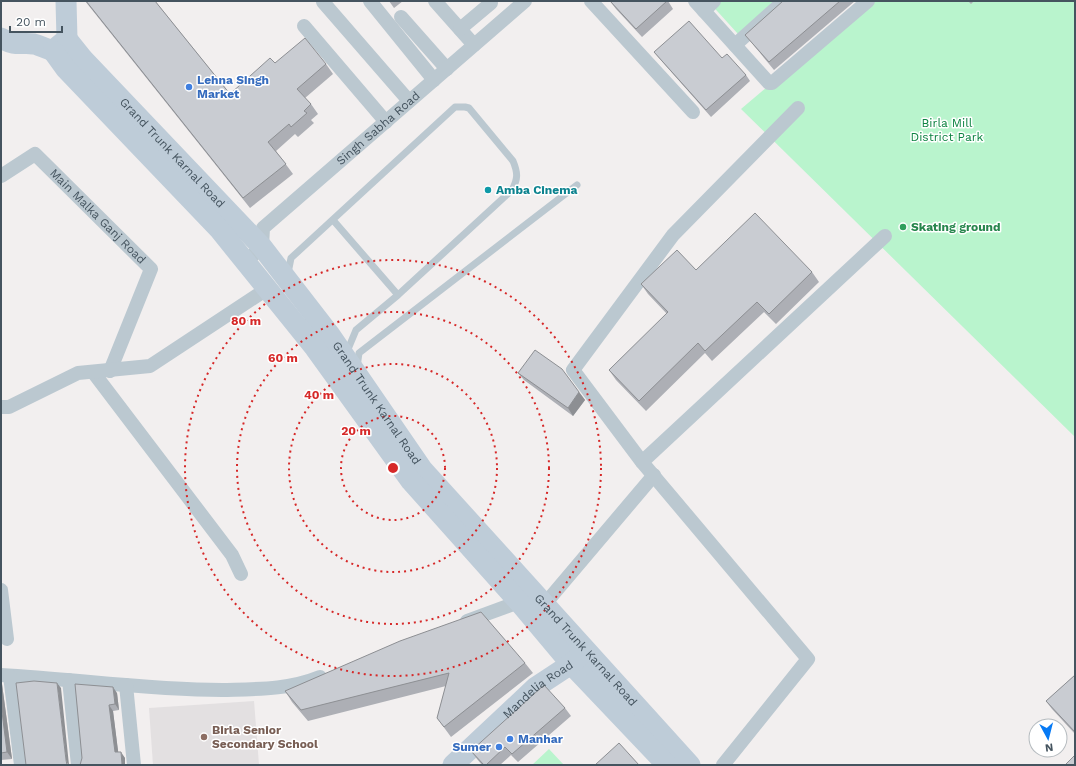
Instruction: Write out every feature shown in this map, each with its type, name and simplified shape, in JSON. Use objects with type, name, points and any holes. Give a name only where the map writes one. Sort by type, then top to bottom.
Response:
[{"type":"main road","points":[[1,39],[22,45],[60,45],[66,1]]},
{"type":"main road","name":"Grand Trunk Karnal Road","points":[[60,45],[83,59],[262,247],[350,365],[422,469],[544,605],[578,658],[667,765]]},
{"type":"main road","name":"Grand Trunk Karnal Road","points":[[60,45],[72,75],[220,229],[315,348],[411,481],[520,602],[690,765]]},
{"type":"main road","name":"Mandelia Road","points":[[439,765],[531,682],[578,658]]},
{"type":"main road","name":"Mandelia Road","points":[[453,765],[536,687],[578,658]]},
{"type":"street","points":[[370,1],[434,80]]},
{"type":"street","points":[[435,1],[474,45]]},
{"type":"street","name":"Singh Sabha Road","points":[[262,247],[263,228],[524,1]]},
{"type":"street","points":[[591,1],[693,112]]},
{"type":"street","points":[[735,45],[784,1]]},
{"type":"street","points":[[705,4],[735,45],[769,83],[772,83],[868,1]]},
{"type":"street","points":[[323,2],[409,101]]},
{"type":"street","points":[[460,29],[490,2],[504,18]]},
{"type":"street","points":[[401,17],[447,69]]},
{"type":"street","points":[[304,26],[386,122]]},
{"type":"street","points":[[723,765],[808,659],[642,462],[573,370],[673,235],[798,108]]},
{"type":"street","name":"Main Malka Ganj Road","points":[[1,176],[35,154],[151,269],[110,371]]},
{"type":"street","points":[[642,462],[885,236]]},
{"type":"street","points":[[245,262],[262,247]]},
{"type":"street","points":[[1,407],[9,407],[78,373],[150,366],[267,289]]},
{"type":"street","points":[[93,372],[232,555],[241,574]]},
{"type":"street","points":[[544,605],[654,476]]},
{"type":"street","points":[[1,590],[6,639]]},
{"type":"street","points":[[452,626],[520,602]]},
{"type":"street","points":[[21,765],[6,675],[190,690],[273,690],[306,683],[330,673]]},
{"type":"street","points":[[69,680],[78,765]]},
{"type":"street","points":[[126,685],[134,765]]},
{"type":"lane","points":[[287,279],[291,258],[455,108],[465,106],[469,108],[513,161],[517,170],[517,180],[512,190],[398,294],[356,330],[350,365]]},
{"type":"lane","points":[[350,365],[359,353],[577,185]]},
{"type":"lane","points":[[333,220],[398,294]]},
{"type":"shaded area","name":"Birla Senior Secondary School","points":[[254,701],[259,765],[153,765],[149,708]]},
{"type":"green space","points":[[708,1],[774,1],[738,34]]},
{"type":"green space","name":"Birla Mill District Park","points":[[869,1],[1075,1],[1075,437],[741,109]]},
{"type":"green space","points":[[549,749],[564,765],[532,765]]},
{"type":"building","name":"Lehna Singh Market","points":[[86,1],[155,1],[230,94],[270,58],[275,63],[305,38],[326,64],[297,89],[311,104],[304,111],[307,113],[291,127],[289,124],[268,142],[286,164],[243,198]]},
{"type":"building","points":[[610,1],[667,1],[636,29]]},
{"type":"building","points":[[783,1],[840,1],[769,62],[745,35]]},
{"type":"building","points":[[689,21],[722,58],[727,54],[746,75],[706,110],[654,52]]},
{"type":"building","points":[[755,213],[812,272],[769,314],[757,302],[705,351],[698,343],[639,401],[609,370],[668,312],[641,284],[677,250],[696,270]]},
{"type":"building","points":[[535,350],[562,369],[579,392],[568,408],[518,373]]},
{"type":"building","points":[[481,612],[525,663],[444,727],[437,718],[449,673],[301,710],[285,691],[400,641]]},
{"type":"building","points":[[1075,675],[1075,732],[1068,725],[1068,718],[1062,718],[1046,701]]},
{"type":"building","points":[[34,681],[57,683],[67,765],[26,765],[16,683]]},
{"type":"building","points":[[75,684],[113,687],[115,704],[109,705],[115,752],[121,752],[122,765],[80,765],[82,758]]},
{"type":"building","points":[[544,685],[565,708],[512,754],[505,747],[486,765],[484,765],[471,751]]},
{"type":"building","points":[[1,704],[7,752],[1,753]]},
{"type":"building","points":[[619,743],[639,765],[595,765]]},
{"type":"building","points":[[1075,755],[1075,765],[1065,765]]},
{"type":"place","name":"Lehna Singh Market","points":[[189,87]]},
{"type":"place","name":"Amba Cinema","points":[[488,190]]},
{"type":"place","name":"Skating ground","points":[[903,227]]},
{"type":"place","name":"Birla Senior Secondary School","points":[[204,737]]},
{"type":"place","name":"Manhar","points":[[510,739]]},
{"type":"place","name":"Sumer","points":[[499,747]]}]
